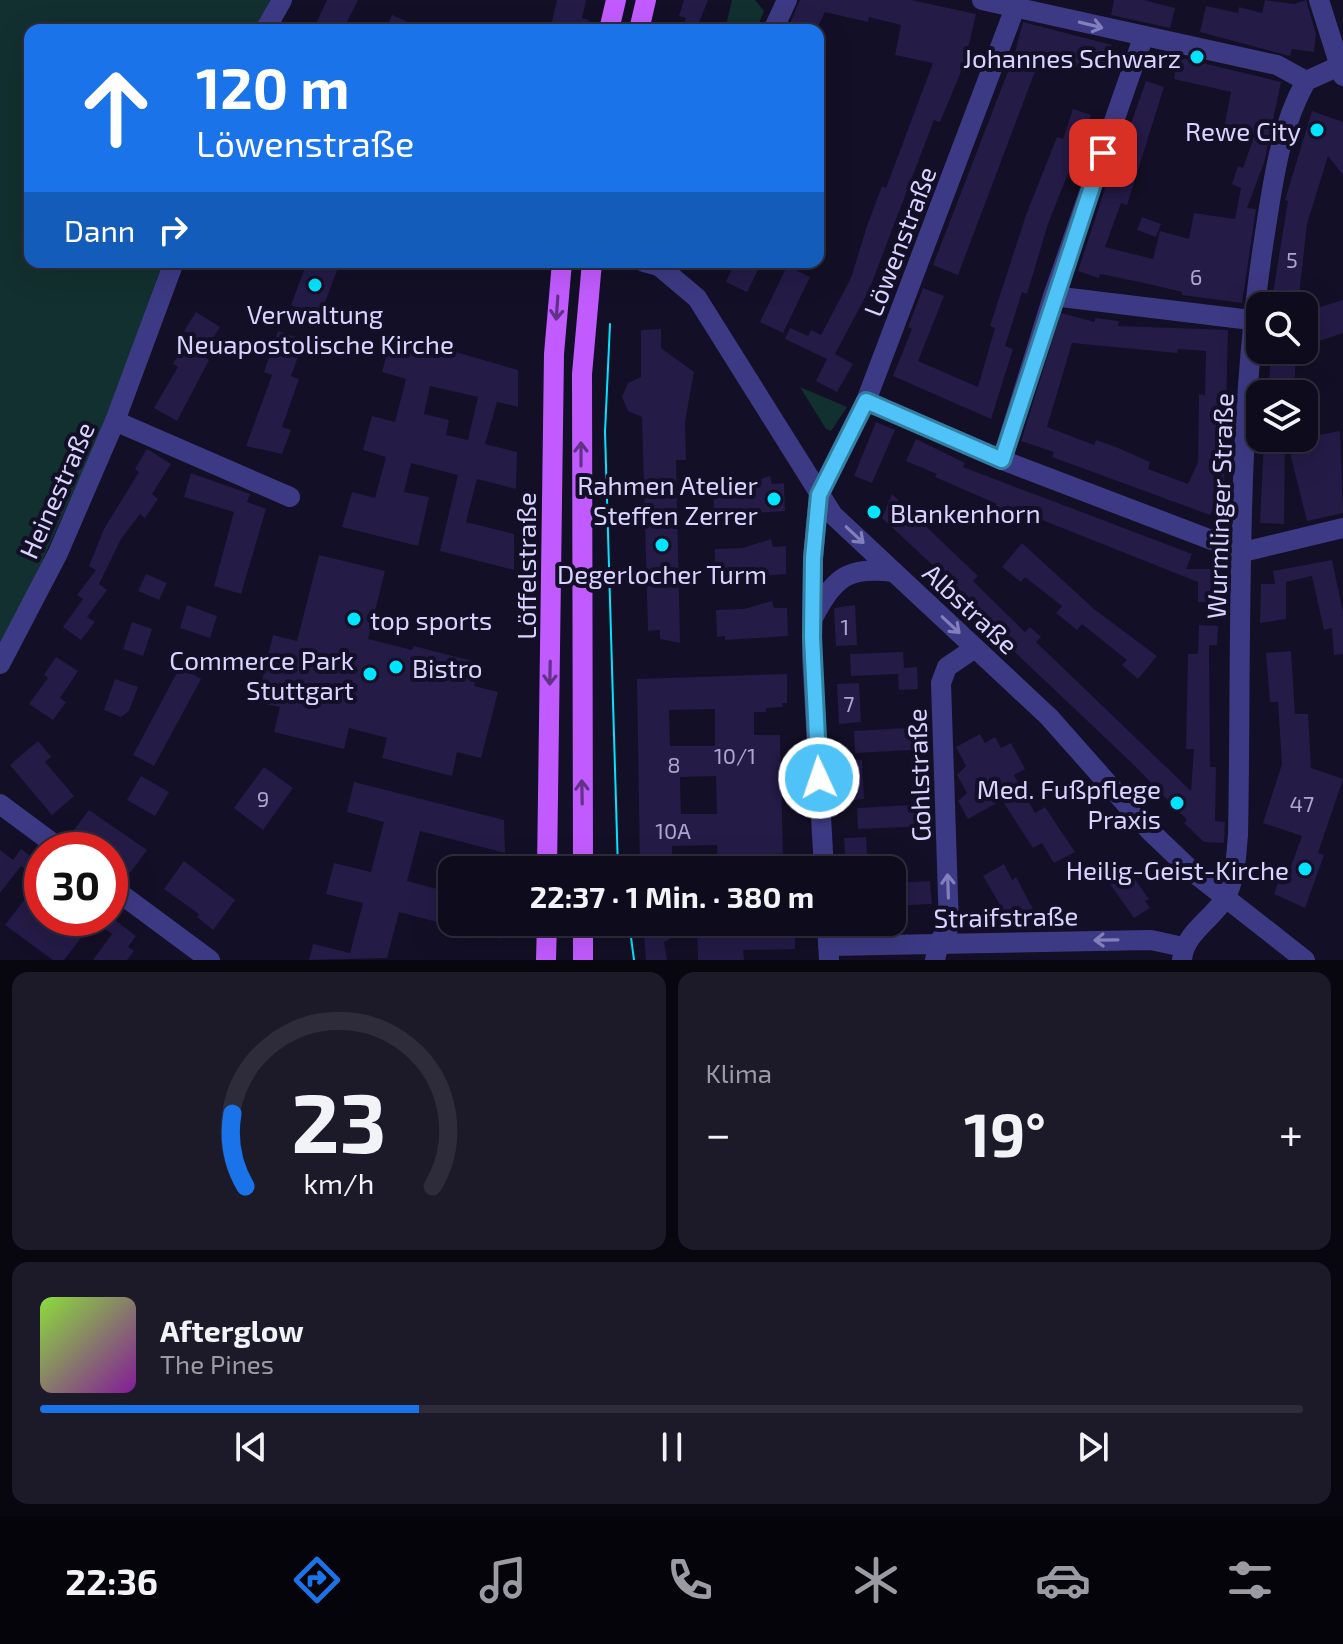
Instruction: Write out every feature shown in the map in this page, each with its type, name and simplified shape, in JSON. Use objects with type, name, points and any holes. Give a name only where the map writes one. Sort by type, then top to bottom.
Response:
[{"type":"main road","points":[[610,24],[616,0]]},
{"type":"main road","points":[[640,24],[646,0]]},
{"type":"main road","name":"Löffelstraße","points":[[547,856],[554,354],[561,268]]},
{"type":"main road","points":[[583,856],[582,374],[591,268]]},
{"type":"main road","points":[[546,960],[547,936]]},
{"type":"main road","points":[[583,936],[583,960]]},
{"type":"street","points":[[268,24],[282,0]]},
{"type":"street","points":[[776,24],[787,0]]},
{"type":"street","points":[[982,0],[1017,3],[1143,38],[1277,65],[1306,81],[1341,72],[1319,0]]},
{"type":"street","name":"Löwenstraße","points":[[819,495],[866,401],[1017,3]]},
{"type":"street","points":[[1002,460],[1053,296],[1143,38]]},
{"type":"street","name":"Wurmlinger Straße","points":[[1255,292],[1272,185],[1285,132],[1306,81]]},
{"type":"street","name":"Heinestraße","points":[[0,664],[58,553],[115,421],[172,268]]},
{"type":"street","name":"Albstraße","points":[[661,268],[697,298],[833,515],[1049,717],[1150,831],[1225,898],[1305,960]]},
{"type":"street","points":[[1053,296],[1246,319]]},
{"type":"street","name":"Wurmlinger Straße","points":[[1183,953],[1225,898],[1234,872],[1238,835],[1249,364]]},
{"type":"street","points":[[866,401],[1002,460],[1243,552],[1343,530]]},
{"type":"street","name":"Heinestraße","points":[[115,421],[290,497]]},
{"type":"street","points":[[819,495],[812,619],[823,856]]},
{"type":"street","points":[[812,619],[827,593],[848,573],[859,569],[894,572]]},
{"type":"street","name":"Gohlstraße","points":[[937,951],[949,927],[941,683],[947,667],[975,648]]},
{"type":"street","points":[[0,804],[38,832]]},
{"type":"street","points":[[128,899],[210,960]]},
{"type":"street","name":"Straifstraße","points":[[829,953],[1151,940],[1183,953]]},
{"type":"green space","points":[[0,0],[270,0],[260,24],[24,24],[24,268],[161,268],[103,427],[15,621],[0,643]]},
{"type":"green space","points":[[732,0],[755,0],[764,11],[759,24],[726,24]]},
{"type":"green space","points":[[800,387],[847,407],[831,431],[826,429]]},
{"type":"building","points":[[327,0],[358,0],[346,24],[316,24]]},
{"type":"building","points":[[557,0],[586,0],[582,18],[589,20],[588,24],[551,24]]},
{"type":"building","points":[[684,0],[708,0],[698,24],[684,24],[686,18],[679,16]]},
{"type":"building","points":[[800,0],[911,0],[976,14],[965,62],[940,122],[934,120],[869,290],[835,354],[853,364],[837,392],[816,381],[827,359],[785,339],[790,328],[808,336],[811,330],[821,335],[851,278],[882,186],[886,188],[933,63],[895,55],[901,25],[869,17],[868,22],[825,12],[819,24],[790,24]]},
{"type":"building","points":[[1114,0],[1144,0],[1175,8],[1170,28],[1111,15]]},
{"type":"building","points":[[1265,0],[1294,4],[1306,0],[1316,34],[1314,52],[1292,49],[1290,56],[1200,32],[1206,6],[1238,13],[1239,7],[1262,13]]},
{"type":"building","points":[[392,15],[412,24],[388,24]]},
{"type":"building","points":[[1023,22],[1112,45],[1106,72],[1071,65],[1072,60],[1042,53],[958,275],[933,265],[1014,56]]},
{"type":"building","points":[[1178,57],[1281,82],[1264,163],[1247,208],[1256,209],[1242,303],[1182,295],[1182,292],[1140,282],[1100,274],[1099,278],[1078,271],[1124,131],[1128,132],[1146,81],[1164,87],[1127,205],[1121,203],[1105,247],[1153,259],[1160,231],[1189,239],[1194,213],[1235,219],[1241,188],[1232,184],[1238,166],[1243,168],[1255,134],[1224,128],[1231,92],[1174,79]]},
{"type":"building","points":[[1073,109],[1091,115],[1048,224],[1027,294],[1022,292],[1005,346],[1013,349],[991,419],[893,376],[912,329],[908,327],[923,288],[944,296],[918,361],[978,387],[995,328],[990,326],[1026,215],[1057,137],[1063,139]]},
{"type":"building","points":[[1312,111],[1343,122],[1343,175],[1328,156],[1307,224],[1299,292],[1273,292],[1288,201],[1285,200]]},
{"type":"building","points":[[1142,217],[1161,224],[1156,237],[1137,230]]},
{"type":"building","name":"Verwaltung Neuapostolische Kirche","points":[[305,268],[338,268],[320,316],[291,305]]},
{"type":"building","points":[[732,268],[759,268],[747,292],[726,282]]},
{"type":"building","points":[[786,268],[810,277],[783,333],[760,322]]},
{"type":"building","points":[[1343,300],[1343,333],[1318,341],[1318,308]]},
{"type":"building","points":[[196,312],[220,327],[202,356],[209,360],[177,421],[154,408],[178,367],[173,364],[190,334],[184,331]]},
{"type":"building","points":[[1061,313],[1095,322],[1095,318],[1119,321],[1118,326],[1228,330],[1224,488],[1210,515],[1052,457],[1054,452],[1021,441]],"holes":[[[1072,343],[1177,353],[1178,349],[1206,351],[1205,395],[1199,394],[1198,462],[1188,484],[1148,469],[1150,462],[1116,447],[1096,440],[1094,445],[1047,427]]]},
{"type":"building","name":"Degerlocher Turm","points":[[661,329],[661,348],[694,372],[685,422],[686,460],[676,460],[680,643],[660,639],[660,630],[648,631],[642,417],[628,411],[622,397],[628,383],[641,377],[641,330]]},
{"type":"building","points":[[278,331],[304,340],[291,376],[299,379],[282,427],[291,430],[282,454],[246,446],[272,375],[264,372]]},
{"type":"building","points":[[391,338],[449,353],[449,350],[518,370],[518,407],[497,402],[485,444],[517,452],[516,489],[477,479],[466,522],[514,534],[514,570],[440,551],[458,475],[411,463],[404,492],[429,497],[418,546],[342,527],[352,492],[375,498],[386,457],[363,450],[372,416],[395,422],[406,379],[382,372]],"holes":[[[430,386],[478,397],[468,440],[446,435],[449,420],[424,414]]]},
{"type":"building","points":[[1295,364],[1295,380],[1269,380],[1270,365]]},
{"type":"building","points":[[876,422],[895,430],[872,483],[854,476]]},
{"type":"building","points":[[1340,431],[1343,513],[1307,521],[1290,452],[1318,452],[1318,435]]},
{"type":"building","points":[[916,439],[965,463],[963,467],[1192,554],[1186,569],[1219,569],[1218,602],[1198,602],[1198,582],[1022,512],[1021,517],[995,508],[997,504],[935,477],[937,474],[906,461]]},
{"type":"building","points":[[147,449],[171,464],[152,494],[158,499],[145,518],[140,514],[121,539],[99,584],[107,590],[87,617],[95,622],[81,640],[63,627],[83,599],[77,595],[96,570],[89,566],[104,529],[139,472],[135,469]]},
{"type":"building","points":[[1263,452],[1285,452],[1284,524],[1260,523]]},
{"type":"building","points":[[191,473],[250,494],[247,502],[266,509],[241,594],[214,586],[234,512],[184,497]]},
{"type":"building","points":[[770,476],[772,484],[784,483],[785,511],[722,515],[722,512],[714,512],[713,485],[742,485]]},
{"type":"building","points":[[892,494],[978,576],[973,581],[1025,632],[1030,627],[1041,637],[1036,642],[1191,791],[1194,749],[1186,749],[1188,654],[1198,654],[1199,625],[1218,626],[1217,645],[1209,645],[1210,767],[1216,767],[1215,821],[1225,822],[1224,843],[1204,842],[1184,823],[1187,820],[1134,765],[967,607],[972,602],[882,518]]},
{"type":"building","points":[[771,539],[773,547],[786,546],[786,574],[724,579],[723,575],[715,575],[715,549],[743,548]]},
{"type":"building","points":[[1022,543],[1094,609],[1157,656],[1138,679],[1122,665],[1127,660],[1082,624],[1077,630],[1056,613],[1062,606],[1025,577],[1021,582],[1002,567]]},
{"type":"building","name":"Commerce Park Stuttgart","points":[[319,555],[385,571],[368,639],[412,650],[414,646],[480,663],[474,686],[498,692],[481,758],[457,752],[452,776],[382,758],[387,738],[349,728],[344,749],[274,732],[280,707],[257,702],[273,635],[297,641]]},
{"type":"building","points":[[1332,560],[1343,613],[1343,654],[1334,655],[1332,628],[1324,630],[1312,576],[1286,582],[1286,619],[1260,623],[1261,584],[1275,584],[1273,571]]},
{"type":"building","points":[[146,574],[167,583],[159,600],[138,591]]},
{"type":"building","points":[[772,601],[774,608],[787,608],[788,636],[725,640],[725,636],[717,637],[716,610],[744,609]]},
{"type":"building","points":[[187,605],[217,616],[210,638],[180,628]]},
{"type":"building","points":[[855,605],[857,645],[836,646],[834,608]]},
{"type":"building","points":[[132,622],[152,629],[143,656],[123,649]]},
{"type":"building","points":[[1291,651],[1295,714],[1308,714],[1311,768],[1343,779],[1318,853],[1324,855],[1305,908],[1274,894],[1278,883],[1284,885],[1302,836],[1263,823],[1282,764],[1278,702],[1270,702],[1266,653]]},
{"type":"building","points":[[903,652],[904,668],[917,667],[918,689],[899,690],[898,674],[851,676],[850,654]]},
{"type":"building","points":[[56,657],[78,671],[60,698],[66,702],[53,720],[29,704],[48,678],[44,675]]},
{"type":"building","points":[[180,667],[201,679],[154,766],[133,755]]},
{"type":"building","points":[[787,674],[787,703],[782,703],[783,707],[766,708],[766,712],[754,712],[754,735],[780,735],[783,854],[717,856],[717,845],[672,846],[672,856],[640,856],[637,679]],"holes":[[[715,709],[715,746],[670,746],[669,710]],[[716,776],[717,814],[681,814],[680,777]]]},
{"type":"building","points":[[115,679],[138,687],[129,711],[121,717],[104,710]]},
{"type":"building","points":[[859,683],[861,722],[839,724],[837,684]]},
{"type":"building","points":[[923,727],[928,826],[858,829],[857,808],[913,805],[911,750],[855,753],[854,731]]},
{"type":"building","points":[[980,734],[985,743],[995,737],[1001,748],[1011,743],[1025,769],[1014,775],[1035,813],[1045,807],[1075,852],[1054,863],[1042,843],[1033,848],[1002,800],[968,819],[958,801],[967,793],[957,775],[966,766],[956,747]]},
{"type":"building","points":[[38,741],[51,757],[45,762],[74,796],[52,815],[10,765]]},
{"type":"building","points":[[862,760],[864,799],[842,801],[840,761]]},
{"type":"building","points":[[264,767],[293,788],[263,830],[234,808]]},
{"type":"building","points":[[141,776],[169,792],[155,816],[127,800]]},
{"type":"building","name":"Commerce Park Stuttgart","points":[[354,782],[504,820],[505,853],[420,831],[407,881],[438,889],[438,922],[399,912],[387,958],[309,960],[313,944],[350,953],[363,903],[326,894],[334,863],[371,872],[384,822],[347,812]]},
{"type":"building","points":[[89,810],[121,832],[77,832],[74,830]]},
{"type":"building","points":[[128,837],[147,850],[130,873],[128,872]]},
{"type":"building","points":[[866,837],[867,856],[845,856],[844,838]]},
{"type":"building","points":[[21,849],[24,851],[24,868],[21,866],[0,893],[0,850],[13,860]]},
{"type":"building","points":[[184,861],[235,900],[213,930],[197,917],[199,914],[164,889]]},
{"type":"building","points":[[1123,863],[1149,899],[1145,901],[1150,908],[1134,918],[1103,874]]},
{"type":"building","points":[[1004,864],[1012,880],[1016,877],[1034,911],[1011,923],[983,876]]},
{"type":"building","points":[[930,881],[932,904],[906,905],[906,882]]},
{"type":"building","points":[[24,901],[24,936],[82,936],[64,960],[53,960],[5,925]]},
{"type":"building","points":[[128,930],[136,936],[128,947],[134,951],[127,960],[93,960],[111,936],[128,936]]},
{"type":"building","points":[[644,936],[673,936],[664,942],[667,960],[646,960]]},
{"type":"building","points":[[697,936],[795,936],[795,949],[743,950],[744,960],[698,960]]},
{"type":"tram line","points":[[610,324],[605,432],[618,856]]},
{"type":"tram line","points":[[631,936],[634,960]]},
{"type":"place","name":"Johannes Schwarz","points":[[1197,57]]},
{"type":"place","name":"Rewe City","points":[[1317,130]]},
{"type":"place","name":"Verwaltung Neuapostolische Kirche","points":[[315,285]]},
{"type":"place","name":"Rahmen Atelier Steffen Zerrer","points":[[774,499]]},
{"type":"place","name":"Blankenhorn","points":[[874,512]]},
{"type":"place","name":"Degerlocher Turm","points":[[662,545]]},
{"type":"place","name":"top sports","points":[[354,619]]},
{"type":"place","name":"Bistro","points":[[396,667]]},
{"type":"place","name":"Commerce Park Stuttgart","points":[[370,674]]},
{"type":"place","name":"Med. Fußpflege Praxis","points":[[1177,803]]},
{"type":"place","name":"Heilig-Geist-Kirche","points":[[1305,869]]},
{"type":"route","points":[[819,778],[812,655],[813,558],[819,495],[866,401],[1002,460],[1053,296],[1103,153]]}]
